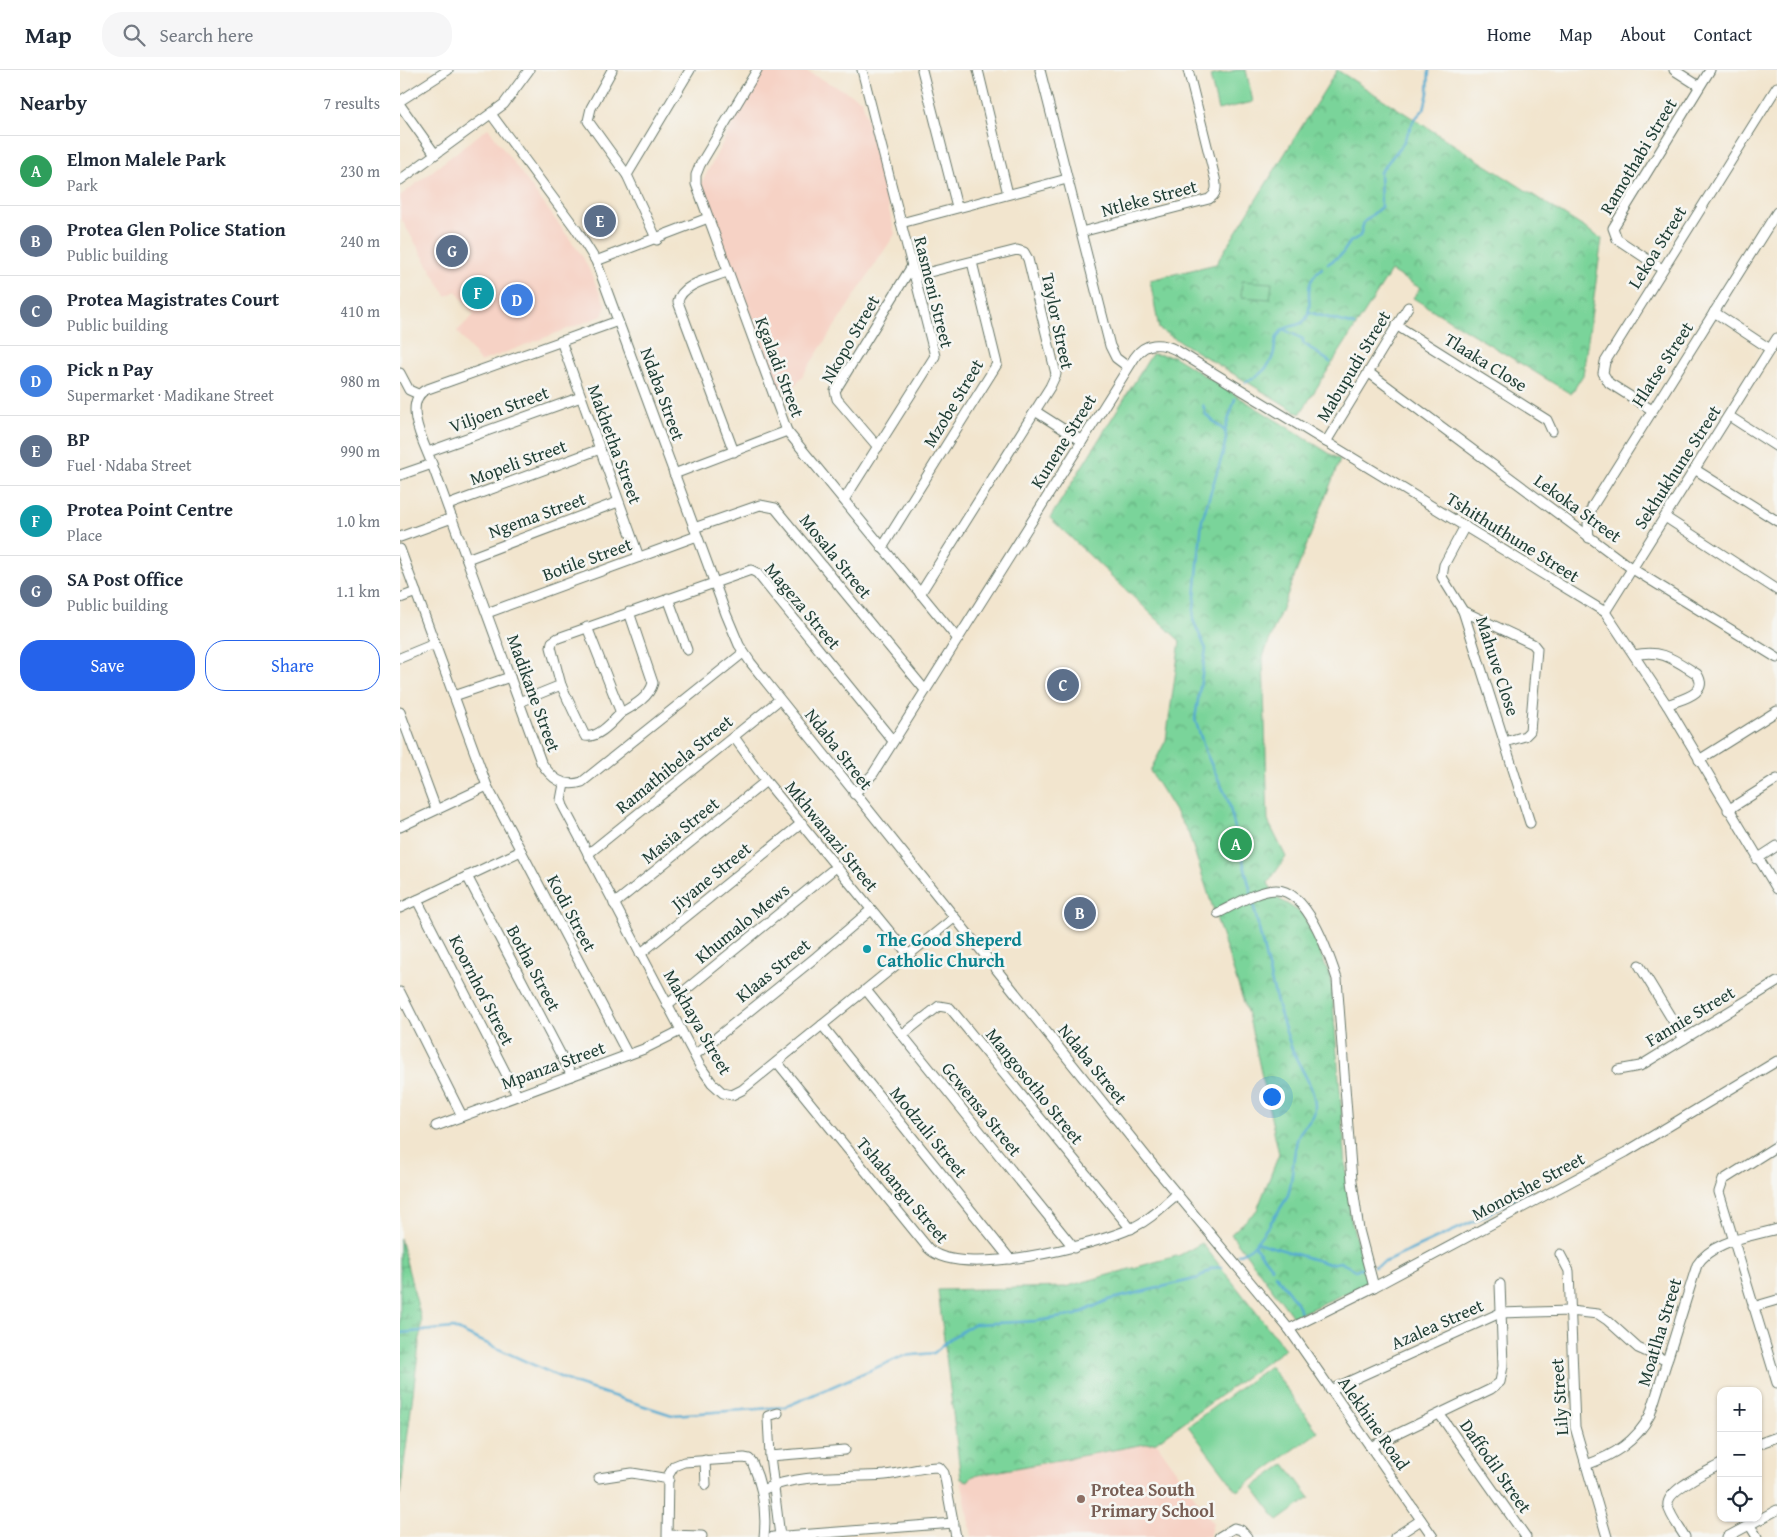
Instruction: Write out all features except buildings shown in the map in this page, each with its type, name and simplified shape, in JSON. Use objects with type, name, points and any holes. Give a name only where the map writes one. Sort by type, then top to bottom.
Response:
[{"type":"street","points":[[435,154],[400,103],[448,70]]},
{"type":"street","points":[[400,180],[510,98],[529,70]]},
{"type":"street","points":[[612,70],[591,108],[588,119],[592,129],[628,175],[656,240]]},
{"type":"street","points":[[628,175],[690,70]]},
{"type":"street","name":"Kgaladi Street","points":[[757,70],[696,175],[696,184],[787,431],[957,638]]},
{"type":"street","name":"Rasmeni Street","points":[[844,500],[934,358],[862,70]]},
{"type":"street","points":[[922,70],[957,207]]},
{"type":"street","points":[[978,70],[1008,194]]},
{"type":"street","points":[[1040,70],[1110,346],[1116,358],[1128,367]]},
{"type":"street","name":"Ntleke Street","points":[[1081,232],[1209,199],[1215,193],[1216,178],[1188,70]]},
{"type":"street","points":[[1674,70],[1699,86]]},
{"type":"street","name":"Ramothabi Street","points":[[1662,270],[1617,239],[1613,228],[1710,70]]},
{"type":"street","name":"Lekoa Street","points":[[1652,410],[1609,383],[1605,379],[1603,368],[1777,87]]},
{"type":"street","name":"Ndaba Street","points":[[490,114],[576,229],[596,261],[714,582],[743,653],[954,918],[1177,1194],[1289,1329]]},
{"type":"street","points":[[901,223],[1067,178]]},
{"type":"street","name":"Hlatse Street","points":[[1589,538],[1588,524],[1592,507],[1777,212]]},
{"type":"street","points":[[596,261],[656,240],[708,218]]},
{"type":"street","name":"Taylor Street","points":[[914,276],[1018,250],[1024,252],[1027,256],[1056,374],[1053,382],[920,594]]},
{"type":"street","name":"Mzobe Street","points":[[882,548],[997,364],[972,262]]},
{"type":"street","name":"Nkopo Street","points":[[878,447],[837,399],[835,391],[912,266]]},
{"type":"street","points":[[727,272],[685,290],[678,302],[734,452]]},
{"type":"street","name":"Mabupudi Street","points":[[1326,442],[1408,307]]},
{"type":"street","points":[[1714,312],[1770,349]]},
{"type":"street","points":[[400,373],[410,390],[418,394],[618,320]]},
{"type":"street","name":"Tlaaka Close","points":[[1396,325],[1547,420],[1552,431]]},
{"type":"street","name":"Sekhukhune Street","points":[[1604,612],[1696,470],[1777,338]]},
{"type":"street","name":"Makhetha Street","points":[[561,341],[639,557]]},
{"type":"street","name":"Tshithuthune Street","points":[[1128,367],[1140,350],[1163,344],[1604,612],[1666,705],[1777,889]]},
{"type":"street","name":"Kunene Street","points":[[854,794],[868,780],[1128,367]]},
{"type":"street","name":"Lekoka Street","points":[[1368,372],[1631,568],[1777,658]]},
{"type":"street","name":"Madikane Street","points":[[418,394],[415,409],[428,452],[518,702],[542,762],[551,776],[564,784]]},
{"type":"street","name":"Viljoen Street","points":[[428,452],[581,397]]},
{"type":"street","points":[[1035,411],[1082,441]]},
{"type":"street","points":[[1729,416],[1777,447]]},
{"type":"street","points":[[674,474],[787,431]]},
{"type":"street","name":"Mopeli Street","points":[[448,506],[600,449]]},
{"type":"street","points":[[400,476],[432,464]]},
{"type":"street","points":[[1696,470],[1777,521]]},
{"type":"street","name":"Ngema Street","points":[[467,558],[618,502]]},
{"type":"street","name":"Mosala Street","points":[[696,532],[760,505],[768,505],[775,508],[925,690]]},
{"type":"street","points":[[1665,517],[1777,590]]},
{"type":"street","points":[[400,537],[452,518]]},
{"type":"street","name":"Mahuve Close","points":[[1465,526],[1444,565],[1442,574],[1444,583],[1463,611],[1530,823]]},
{"type":"street","name":"Botile Street","points":[[487,613],[639,557],[696,532]]},
{"type":"street","name":"Kodi Street","points":[[400,549],[487,786],[628,1055]]},
{"type":"street","name":"Mageza Street","points":[[629,612],[653,684],[645,697],[621,713],[598,733],[587,737],[578,726],[562,685],[551,645],[558,638],[588,628],[629,612],[714,582],[744,570],[756,572],[892,741]]},
{"type":"street","points":[[400,598],[416,592]]},
{"type":"street","points":[[668,598],[687,650]]},
{"type":"street","points":[[1463,611],[1533,644],[1537,649],[1530,731],[1525,736],[1505,742]]},
{"type":"street","points":[[588,628],[621,713]]},
{"type":"street","points":[[400,658],[434,644]]},
{"type":"street","points":[[1634,655],[1651,652],[1661,653],[1697,674],[1701,687],[1698,692],[1666,705]]},
{"type":"street","points":[[564,784],[582,782],[743,653]]},
{"type":"street","points":[[454,696],[510,677]]},
{"type":"street","points":[[518,702],[562,685]]},
{"type":"street","name":"Ramathibela Street","points":[[588,854],[780,700]]},
{"type":"street","points":[[1699,760],[1777,711]]},
{"type":"street","points":[[400,712],[436,809]]},
{"type":"street","name":"Mkhwanazi Street","points":[[734,737],[766,781],[908,954]]},
{"type":"street","points":[[1728,810],[1777,779]]},
{"type":"street","name":"Masia Street","points":[[614,904],[766,781]]},
{"type":"street","name":"Makhaya Street","points":[[564,784],[561,803],[680,1031],[712,1083],[721,1092],[729,1095],[740,1092],[954,918]]},
{"type":"street","points":[[400,827],[487,786]]},
{"type":"street","name":"Jiyane Street","points":[[640,954],[802,823]]},
{"type":"street","points":[[1757,858],[1777,846]]},
{"type":"street","points":[[400,908],[521,851]]},
{"type":"street","name":"Khumalo Mews","points":[[667,1005],[836,867]]},
{"type":"street","name":"Botha Street","points":[[467,876],[572,1076]]},
{"type":"street","points":[[1218,913],[1262,893],[1277,890],[1288,892],[1301,905],[1314,923],[1337,979],[1352,1181],[1359,1230],[1374,1287]]},
{"type":"street","name":"Koornhof Street","points":[[417,900],[517,1095]]},
{"type":"street","name":"Klaas Street","points":[[695,1055],[871,910]]},
{"type":"street","points":[[1639,965],[1684,1039]]},
{"type":"street","name":"Fannie Street","points":[[1618,1070],[1640,1066],[1777,982]]},
{"type":"street","name":"Gcwensa Street","points":[[866,990],[1074,1248]]},
{"type":"street","points":[[400,992],[462,1116]]},
{"type":"street","name":"Mangosotho Street","points":[[902,1035],[938,1006],[950,1008],[1131,1229]]},
{"type":"street","name":"Modzuli Street","points":[[822,1025],[1010,1259]]},
{"type":"street","name":"Mpanza Street","points":[[436,1126],[628,1055],[680,1031]]},
{"type":"street","name":"Monotshe Street","points":[[1289,1329],[1374,1287],[1626,1152],[1777,1061]]},
{"type":"street","name":"Tshabangu Street","points":[[777,1062],[934,1255],[951,1260],[1010,1259],[1074,1248],[1131,1229],[1152,1216],[1177,1194]]},
{"type":"street","points":[[1777,1146],[1728,1176],[1720,1186],[1719,1198],[1775,1370],[1777,1383]]},
{"type":"street","name":"Moatlha Street","points":[[1586,1465],[1610,1456],[1630,1442],[1644,1426],[1667,1361],[1697,1265],[1713,1248],[1777,1229]]},
{"type":"street","name":"Lily Street","points":[[1560,1254],[1569,1271],[1575,1427],[1607,1537]]},
{"type":"street","points":[[1370,1446],[1440,1415],[1491,1389],[1500,1382],[1503,1366],[1500,1284]]},
{"type":"street","points":[[1753,1307],[1777,1300]]},
{"type":"street","name":"Azalea Street","points":[[1330,1390],[1500,1313],[1570,1311],[1598,1314],[1608,1320],[1638,1348],[1667,1361]]},
{"type":"street","name":"Alekhine Road","points":[[1289,1329],[1433,1537]]},
{"type":"street","points":[[778,1413],[768,1416],[777,1537],[954,1523]]},
{"type":"street","name":"Daffodil Street","points":[[1440,1415],[1526,1537]]},
{"type":"street","points":[[1762,1443],[1777,1437]]},
{"type":"street","points":[[770,1456],[845,1450]]},
{"type":"street","points":[[702,1536],[668,1536],[669,1478],[671,1469],[678,1463],[749,1458],[762,1490],[766,1518],[764,1537]]},
{"type":"street","points":[[705,1460],[706,1485]]},
{"type":"street","points":[[1685,1537],[1669,1509],[1670,1496],[1717,1466]]},
{"type":"street","points":[[762,1490],[774,1484],[837,1476],[884,1475],[936,1467],[943,1470],[956,1537]]},
{"type":"street","points":[[599,1478],[632,1473],[669,1478]]},
{"type":"street","points":[[1727,1537],[1777,1510]]},
{"type":"street","points":[[1395,1537],[1421,1520]]},
{"type":"street","points":[[1749,1524],[1757,1537]]},
{"type":"street","points":[[1219,1537],[1230,1529],[1238,1528],[1247,1537]]},
{"type":"shaded area","points":[[761,70],[804,70],[862,100],[895,234],[797,384],[779,389],[701,184]]},
{"type":"shaded area","points":[[488,128],[583,257],[606,306],[602,316],[480,362],[457,331],[474,315],[456,291],[446,296],[400,217],[400,196]]},
{"type":"shaded area","name":"Protea South Primary School","points":[[1153,1441],[1156,1442],[1213,1523],[1209,1537],[972,1537],[961,1479],[968,1481],[973,1476]]},
{"type":"green space","points":[[1246,70],[1253,102],[1218,110],[1210,76]]},
{"type":"green space","points":[[1337,70],[1602,239],[1583,375],[1571,394],[1413,298],[1420,288],[1391,271],[1300,414],[1159,329],[1150,280],[1216,264]]},
{"type":"green space","points":[[1242,281],[1272,283],[1270,299],[1241,297]]},
{"type":"green space","points":[[1152,354],[1173,356],[1340,460],[1263,657],[1268,821],[1286,857],[1268,883],[1276,897],[1303,914],[1331,978],[1350,1216],[1368,1283],[1293,1317],[1231,1234],[1257,1210],[1279,1154],[1249,1018],[1188,832],[1150,771],[1166,740],[1180,641],[1050,518]]},
{"type":"green space","points":[[400,1238],[422,1322],[400,1496]]},
{"type":"green space","points":[[1202,1243],[1285,1349],[1156,1442],[973,1476],[968,1481],[961,1479],[938,1290],[1065,1287],[1180,1255]]},
{"type":"green space","points":[[1270,1366],[1318,1432],[1237,1491],[1188,1426]]},
{"type":"green space","points":[[1285,1464],[1310,1498],[1278,1521],[1253,1487]]},
{"type":"waterway","points":[[1328,264],[1342,254],[1350,242],[1360,236],[1364,222],[1381,207],[1380,172],[1402,145],[1414,120],[1424,109],[1428,93],[1429,70]]},
{"type":"waterway","points":[[1246,382],[1260,374],[1267,366],[1274,352],[1279,334],[1286,328],[1302,323],[1305,320],[1309,311],[1309,287],[1315,275],[1322,268]]},
{"type":"waterway","points":[[1308,312],[1354,325]]},
{"type":"waterway","points":[[1283,329],[1303,339],[1303,343],[1330,362]]},
{"type":"waterway","points":[[1235,399],[1225,430],[1226,438],[1223,453],[1202,520],[1193,620],[1206,649],[1195,719],[1206,753],[1228,800],[1251,893]]},
{"type":"waterway","points":[[1203,405],[1206,415],[1226,432]]},
{"type":"waterway","points":[[1238,1255],[1254,1245],[1286,1199],[1290,1188],[1298,1137],[1313,1117],[1315,1109],[1313,1093],[1292,1049],[1280,1012],[1252,899]]},
{"type":"waterway","points":[[1374,1267],[1479,1219],[1531,1190]]},
{"type":"waterway","points":[[1256,1242],[1329,1264],[1340,1262],[1355,1270],[1362,1269]]},
{"type":"waterway","points":[[1254,1245],[1272,1268]]},
{"type":"waterway","points":[[400,1333],[453,1328],[573,1383],[672,1415],[785,1407],[903,1356],[934,1353],[951,1338],[974,1324],[1036,1321],[1076,1315],[1108,1300],[1199,1278],[1212,1268],[1222,1267]]},
{"type":"waterway","points":[[1275,1274],[1294,1299],[1301,1312]]},
{"type":"place","name":"BP","points":[[600,221]]},
{"type":"place","name":"SA Post Office","points":[[452,251]]},
{"type":"place","name":"Protea Point Centre","points":[[478,293]]},
{"type":"place","name":"Pick n Pay","points":[[517,300]]},
{"type":"place","name":"Protea Magistrates Court","points":[[1063,685]]},
{"type":"place","name":"Elmon Malele Park","points":[[1236,844]]},
{"type":"place","name":"Protea Glen Police Station","points":[[1080,913]]},
{"type":"place","name":"The Good Sheperd Catholic Church","points":[[867,949]]},
{"type":"place","name":"Protea South Primary School","points":[[1081,1499]]}]
